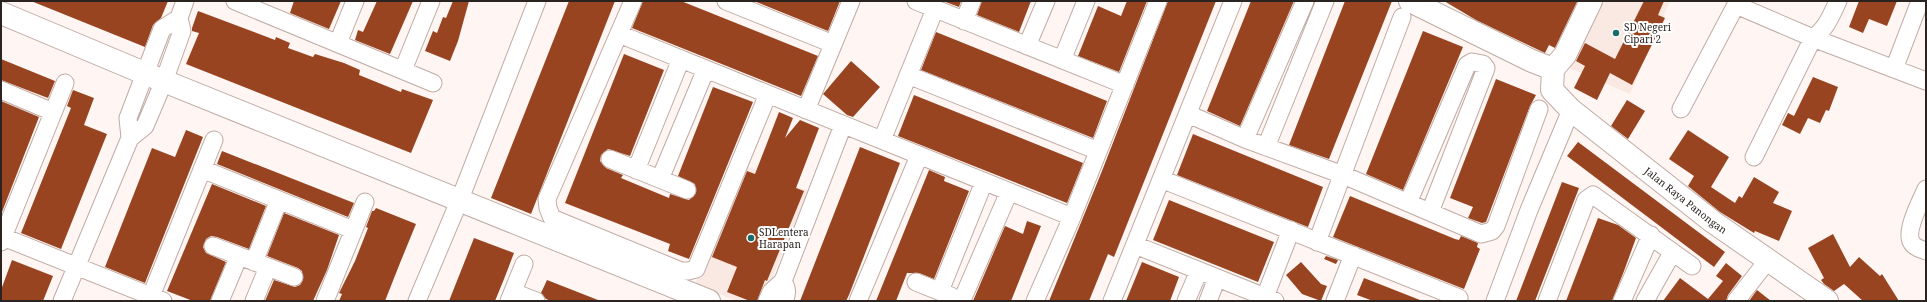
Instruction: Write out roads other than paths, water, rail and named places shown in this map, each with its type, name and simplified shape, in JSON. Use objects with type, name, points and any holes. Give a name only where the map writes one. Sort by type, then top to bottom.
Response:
[{"type":"street","points":[[130,138],[145,126],[162,87],[182,31],[179,18],[185,1]]},
{"type":"street","points":[[235,1],[270,8],[338,43],[433,83]]},
{"type":"street","points":[[338,43],[355,1]]},
{"type":"street","points":[[403,70],[431,1]]},
{"type":"street","points":[[417,301],[456,207],[537,1]]},
{"type":"street","points":[[633,1],[547,199],[548,208],[552,218],[681,271],[696,269],[768,94]]},
{"type":"street","points":[[726,1],[833,44]]},
{"type":"street","points":[[806,110],[851,1]]},
{"type":"street","points":[[916,1],[1125,85]]},
{"type":"street","points":[[964,20],[972,1]]},
{"type":"street","points":[[1027,46],[1046,1]]},
{"type":"street","points":[[1062,60],[1086,1]]},
{"type":"street","points":[[1035,301],[1072,217],[1158,1]]},
{"type":"street","points":[[1112,301],[1233,1]]},
{"type":"street","points":[[1245,138],[1305,1]]},
{"type":"street","points":[[1266,146],[1325,1]]},
{"type":"street","points":[[1552,79],[1591,1]]},
{"type":"street","points":[[1754,157],[1813,38],[1822,32],[1828,23],[1838,1]]},
{"type":"street","points":[[1894,69],[1920,1]]},
{"type":"street","points":[[1681,108],[1737,3],[1813,38],[1926,81]]},
{"type":"street","points":[[882,140],[935,9]]},
{"type":"street","points":[[1318,242],[1406,9]]},
{"type":"street","name":"Jalan Raya Panongan","points":[[1406,9],[1532,61],[1552,79],[1571,110],[1713,222],[1827,301]]},
{"type":"street","points":[[1,13],[142,80],[456,207],[709,301]]},
{"type":"street","points":[[62,301],[130,138],[128,118],[131,107],[162,29],[179,18]]},
{"type":"street","points":[[619,34],[1072,217]]},
{"type":"street","points":[[636,170],[681,59]]},
{"type":"street","points":[[1408,203],[1467,65],[1472,62],[1483,64],[1486,68],[1485,71],[1430,212]]},
{"type":"street","points":[[660,179],[706,69]]},
{"type":"street","points":[[908,75],[1098,151]]},
{"type":"street","points":[[65,83],[4,230],[76,267],[154,299],[214,140]]},
{"type":"street","points":[[1,90],[53,112]]},
{"type":"street","points":[[1188,114],[1245,138],[1343,175],[1481,234],[1492,231],[1496,226],[1539,109]]},
{"type":"street","points":[[1495,301],[1529,210],[1571,110]]},
{"type":"street","points":[[768,301],[771,292],[783,281],[844,125]]},
{"type":"street","points":[[858,301],[919,156]]},
{"type":"street","points":[[610,159],[687,190]]},
{"type":"street","points":[[202,169],[353,230]]},
{"type":"street","points":[[1161,179],[1459,298]]},
{"type":"street","points":[[940,291],[984,182]]},
{"type":"street","points":[[1926,189],[1909,231],[1910,239],[1913,244],[1926,251]]},
{"type":"street","points":[[916,282],[963,300],[1009,192]]},
{"type":"street","points":[[1547,301],[1586,200],[1589,196],[1593,195],[1651,235],[1672,253],[1692,266]]},
{"type":"street","points":[[220,301],[254,262],[279,200]]},
{"type":"street","points":[[324,301],[365,202]]},
{"type":"street","points":[[1135,245],[1270,299],[1291,230]]},
{"type":"street","points":[[1622,301],[1651,235]]},
{"type":"street","points":[[213,246],[294,277]]},
{"type":"street","points":[[1644,301],[1672,253]]},
{"type":"street","points":[[1335,301],[1353,255]]},
{"type":"street","points":[[1736,301],[1768,260]]},
{"type":"street","points":[[254,262],[254,301]]},
{"type":"street","points":[[524,264],[511,296],[536,301]]},
{"type":"street","points":[[1186,301],[1198,271]]},
{"type":"street","points":[[1208,301],[1217,278]]},
{"type":"street","points":[[783,281],[787,296],[784,301]]},
{"type":"place","name":"SD Negeri Cipari 2","points":[[1616,33]]},
{"type":"place","name":"SDLentera Harapan","points":[[751,238]]}]
